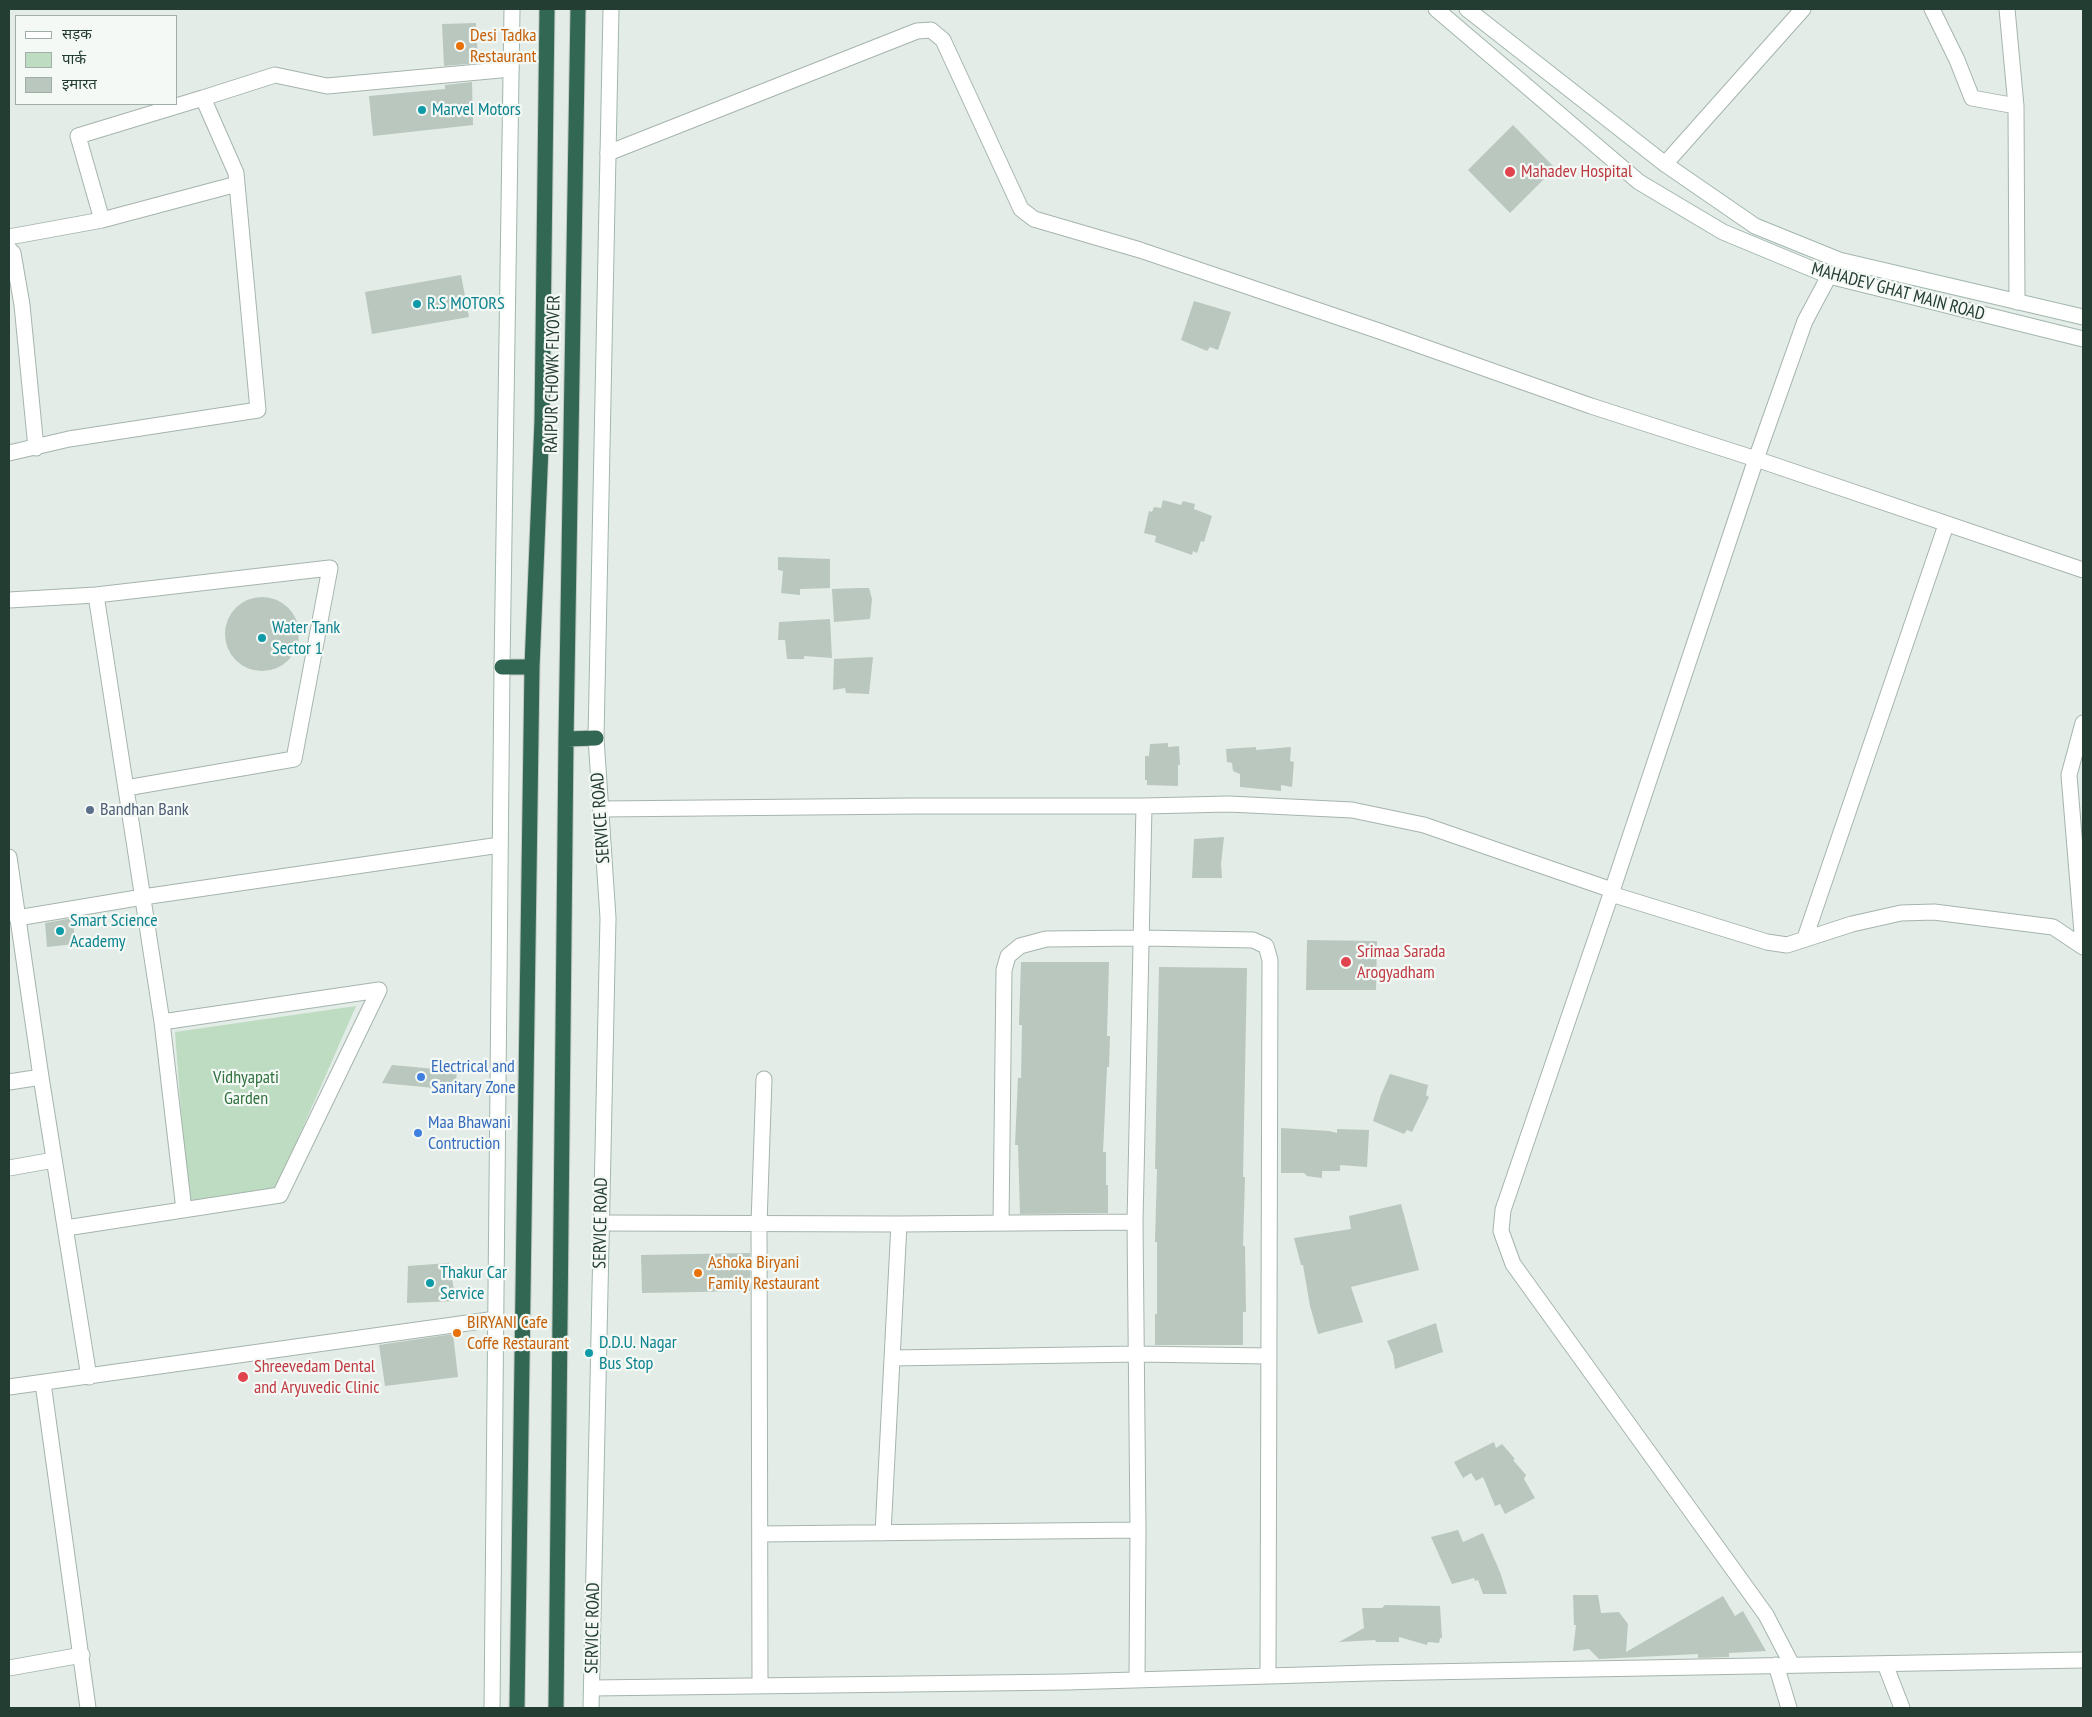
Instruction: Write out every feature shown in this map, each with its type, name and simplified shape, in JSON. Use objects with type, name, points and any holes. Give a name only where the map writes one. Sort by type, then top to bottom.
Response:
[{"type":"highway","name":"RAIPUR CHOWK FLYOVER","points":[[517,1708],[532,667],[542,421],[547,9]]},
{"type":"highway","name":"RAIPUR CHOWK FLYOVER","points":[[556,1708],[566,739],[578,9]]},
{"type":"highway","points":[[502,667],[532,667]]},
{"type":"highway","points":[[566,739],[596,738]]},
{"type":"street","points":[[492,1708],[502,667],[512,9]]},
{"type":"street","name":"SERVICE ROAD","points":[[592,1708],[608,918],[596,738],[611,9]]},
{"type":"street","name":"MAHADEV GHAT MAIN ROAD","points":[[1436,9],[1639,182],[1723,232],[1829,276],[2083,339]]},
{"type":"street","points":[[1467,9],[1665,164],[1756,226],[1839,260],[2083,317]]},
{"type":"street","points":[[1665,164],[1803,9]]},
{"type":"street","points":[[1932,9],[1957,60],[1972,98],[2016,106]]},
{"type":"street","points":[[2007,9],[2016,106],[2017,302]]},
{"type":"street","points":[[608,153],[917,31],[931,30],[943,40],[1021,209],[1034,219],[1140,250],[1592,406],[1756,459],[2083,570]]},
{"type":"street","points":[[102,220],[78,136],[275,75],[327,86],[511,69]]},
{"type":"street","points":[[9,453],[69,439],[258,410],[236,173],[203,98]]},
{"type":"street","points":[[9,237],[102,220],[237,184]]},
{"type":"street","points":[[9,249],[13,253],[16,305],[36,448]]},
{"type":"street","points":[[1792,1665],[1766,1614],[1513,1264],[1501,1231],[1503,1210],[1612,892],[1756,459],[1805,321],[1829,276]]},
{"type":"street","points":[[1805,938],[1946,525]]},
{"type":"street","points":[[9,600],[96,595],[330,568],[294,759],[126,788]]},
{"type":"street","points":[[96,595],[162,1022],[184,1210]]},
{"type":"street","points":[[2083,722],[2069,775],[2083,946]]},
{"type":"street","points":[[601,810],[1229,804],[1352,810],[1424,826],[1612,892],[1767,942],[1787,946],[1805,938],[1852,924],[1900,914],[1934,912],[2053,927],[2083,946]]},
{"type":"street","points":[[1137,1678],[1138,1530],[1135,1222],[1144,806]]},
{"type":"street","points":[[17,918],[143,897],[500,845]]},
{"type":"street","points":[[9,857],[17,918],[15,947],[41,1077],[88,1377]]},
{"type":"street","points":[[1001,1223],[1004,970],[1008,956],[1020,946],[1046,939],[1253,940],[1266,946],[1270,960],[1267,1356],[1268,1675]]},
{"type":"street","points":[[66,1228],[280,1194],[379,990],[162,1022]]},
{"type":"street","points":[[9,1082],[41,1077]]},
{"type":"street","points":[[760,1684],[759,1224],[764,1079]]},
{"type":"street","points":[[9,1168],[54,1160]]},
{"type":"street","points":[[601,1223],[899,1224],[1135,1222]]},
{"type":"street","points":[[883,1533],[899,1224]]},
{"type":"street","points":[[9,1388],[496,1319]]},
{"type":"street","points":[[892,1358],[1137,1354],[1267,1356]]},
{"type":"street","points":[[43,1383],[88,1708]]},
{"type":"street","points":[[760,1534],[1138,1530]]},
{"type":"street","points":[[9,1668],[82,1656]]},
{"type":"street","points":[[592,1688],[760,1684],[1067,1682],[1137,1678],[1268,1675],[2083,1660]]},
{"type":"street","points":[[1885,1664],[1902,1708]]},
{"type":"street","points":[[1776,1665],[1788,1708]]},
{"type":"green space","name":"Vidhyapati Garden","points":[[356,1006],[275,1191],[188,1204],[175,1032]]},
{"type":"building","name":"Desi Tadka Restaurant","points":[[476,23],[478,63],[444,66],[442,24]]},
{"type":"building","name":"Marvel Motors","points":[[472,82],[473,125],[373,136],[369,96],[445,89],[445,85]]},
{"type":"building","points":[[1513,125],[1555,168],[1510,213],[1468,170]]},
{"type":"building","name":"R.S MOTORS","points":[[461,275],[469,317],[372,334],[365,292]]},
{"type":"building","points":[[1194,301],[1231,312],[1218,350],[1210,347],[1207,351],[1181,340]]},
{"type":"building","points":[[1163,500],[1181,505],[1183,501],[1195,504],[1194,509],[1212,516],[1204,542],[1201,541],[1197,553],[1193,551],[1192,555],[1155,542],[1156,536],[1144,533],[1149,511],[1152,512],[1154,507],[1161,508]]},
{"type":"building","points":[[778,557],[830,559],[830,588],[800,589],[800,595],[781,593],[783,571],[778,570]]},
{"type":"building","points":[[869,588],[872,599],[870,619],[834,622],[832,589]]},
{"type":"building","name":"Water Tank Sector 1","points":[[262,597],[276,600],[288,608],[296,620],[299,634],[296,648],[288,660],[276,668],[262,671],[248,668],[236,660],[228,648],[225,634],[228,620],[236,608],[248,600]]},
{"type":"building","points":[[830,619],[832,658],[804,656],[804,659],[787,659],[785,640],[778,640],[779,622]]},
{"type":"building","points":[[873,657],[869,694],[846,693],[845,688],[833,690],[834,659]]},
{"type":"building","points":[[1168,743],[1168,747],[1179,746],[1178,786],[1147,785],[1147,780],[1145,780],[1145,756],[1149,756],[1150,744]]},
{"type":"building","points":[[1256,747],[1256,750],[1291,747],[1290,761],[1294,762],[1292,787],[1281,785],[1281,791],[1240,787],[1240,774],[1233,771],[1232,763],[1227,762],[1226,749]]},
{"type":"building","points":[[1224,837],[1221,864],[1222,878],[1192,878],[1194,839]]},
{"type":"building","name":"Smart Science Academy","points":[[73,918],[75,944],[47,947],[45,923]]},
{"type":"building","points":[[1307,940],[1377,941],[1376,990],[1306,990]]},
{"type":"building","points":[[1021,962],[1109,962],[1107,1036],[1110,1036],[1103,1152],[1106,1152],[1108,1213],[1020,1214],[1018,1145],[1015,1145],[1018,1078],[1021,1078],[1022,1025],[1019,1025]]},
{"type":"building","points":[[1159,967],[1247,968],[1243,1177],[1245,1177],[1243,1246],[1245,1246],[1246,1312],[1243,1312],[1243,1345],[1155,1345],[1155,1314],[1157,1314],[1157,1242],[1155,1242],[1157,1169],[1155,1169]]},
{"type":"building","name":"Electrical and Sanitary Zone","points":[[392,1065],[457,1071],[455,1090],[382,1083]]},
{"type":"building","points":[[1390,1074],[1428,1085],[1426,1095],[1429,1097],[1412,1132],[1407,1130],[1404,1134],[1373,1121]]},
{"type":"building","points":[[1281,1128],[1337,1133],[1337,1129],[1369,1130],[1367,1167],[1340,1165],[1340,1171],[1322,1171],[1322,1178],[1307,1176],[1304,1173],[1281,1173]]},
{"type":"building","points":[[1401,1204],[1419,1270],[1351,1287],[1363,1322],[1318,1334],[1310,1306],[1303,1265],[1301,1265],[1294,1238],[1351,1229],[1349,1216]]},
{"type":"building","name":"Ashoka Biryani Family Restaurant","points":[[750,1253],[750,1291],[642,1293],[641,1255]]},
{"type":"building","name":"Thakur Car Service","points":[[449,1263],[456,1301],[407,1303],[408,1266]]},
{"type":"building","points":[[1436,1323],[1443,1352],[1395,1369],[1393,1355],[1387,1341]]},
{"type":"building","points":[[453,1334],[458,1377],[385,1386],[379,1345]]},
{"type":"building","points":[[1494,1442],[1496,1448],[1502,1444],[1515,1459],[1513,1460],[1526,1475],[1524,1479],[1535,1498],[1505,1514],[1500,1504],[1495,1506],[1483,1477],[1476,1481],[1471,1473],[1463,1478],[1454,1462]]},
{"type":"building","points":[[1458,1530],[1463,1542],[1483,1533],[1500,1572],[1507,1594],[1483,1594],[1478,1580],[1475,1581],[1474,1578],[1452,1584],[1431,1537]]},
{"type":"building","points":[[1573,1595],[1598,1595],[1601,1613],[1619,1612],[1628,1624],[1626,1652],[1723,1596],[1735,1616],[1743,1611],[1766,1651],[1729,1653],[1729,1657],[1698,1658],[1698,1654],[1599,1659],[1589,1649],[1573,1651],[1576,1625],[1574,1625]]},
{"type":"building","points":[[1385,1605],[1440,1606],[1442,1638],[1440,1638],[1439,1643],[1428,1642],[1427,1645],[1399,1637],[1399,1642],[1376,1642],[1375,1640],[1339,1642],[1364,1628],[1362,1608],[1382,1608]]},
{"type":"place","name":"Desi Tadka Restaurant","points":[[460,46]]},
{"type":"place","name":"Marvel Motors","points":[[422,110]]},
{"type":"place","name":"Mahadev Hospital","points":[[1510,172]]},
{"type":"place","name":"R.S MOTORS","points":[[417,304]]},
{"type":"place","name":"Water Tank Sector 1","points":[[262,638]]},
{"type":"place","name":"Bandhan Bank","points":[[90,810]]},
{"type":"place","name":"Smart Science Academy","points":[[60,931]]},
{"type":"place","name":"Srimaa Sarada Arogyadham","points":[[1346,962]]},
{"type":"place","name":"Electrical and Sanitary Zone","points":[[421,1077]]},
{"type":"place","name":"Maa Bhawani Contruction","points":[[418,1133]]},
{"type":"place","name":"Ashoka Biryani Family Restaurant","points":[[698,1273]]},
{"type":"place","name":"Thakur Car Service","points":[[430,1283]]},
{"type":"place","name":"BIRYANI Cafe Coffe Restaurant","points":[[457,1333]]},
{"type":"place","name":"D.D.U. Nagar Bus Stop","points":[[589,1353]]},
{"type":"place","name":"Shreevedam Dental and Aryuvedic Clinic","points":[[243,1377]]}]
